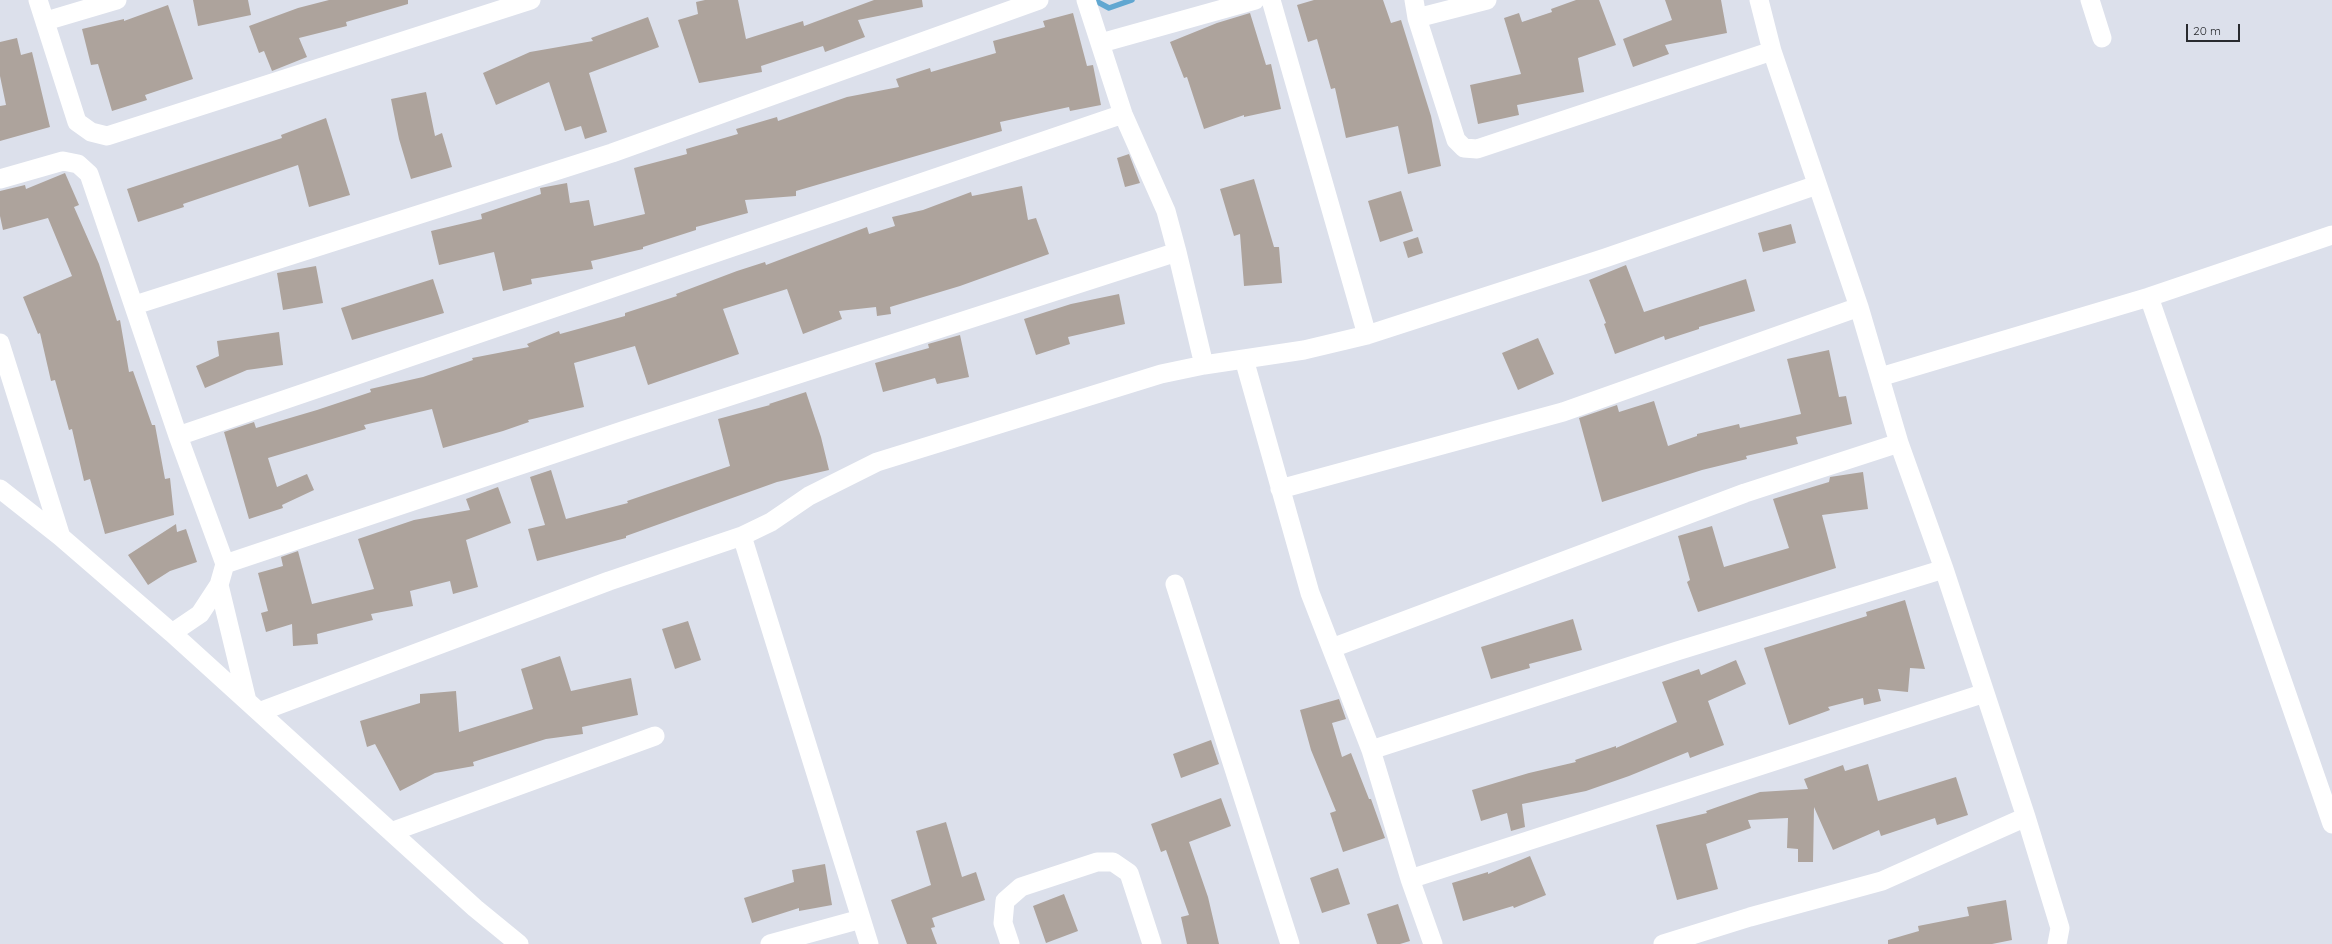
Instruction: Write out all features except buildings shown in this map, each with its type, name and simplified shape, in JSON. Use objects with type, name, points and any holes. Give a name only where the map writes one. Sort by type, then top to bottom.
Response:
[{"type":"street","points":[[38,0],[46,21],[77,122],[91,132],[107,136],[531,0]]},
{"type":"street","points":[[46,21],[117,0]]},
{"type":"street","points":[[135,305],[612,154],[1039,0]]},
{"type":"street","points":[[1086,0],[1123,114],[1166,211],[1204,365]]},
{"type":"street","points":[[1101,43],[1255,0]]},
{"type":"street","points":[[1271,0],[1367,335]]},
{"type":"street","points":[[1486,0],[1416,9],[1456,140],[1464,148],[1477,149],[1772,51]]},
{"type":"street","points":[[1759,0],[1772,51],[1859,307],[1899,442],[1944,569],[2026,817],[2060,928],[2058,944]]},
{"type":"street","points":[[2090,0],[2102,38]]},
{"type":"street","points":[[178,436],[1123,114]]},
{"type":"street","points":[[0,180],[63,161],[78,164],[88,174],[135,305],[178,436],[225,564],[219,585],[200,614],[172,633]]},
{"type":"street","points":[[253,707],[609,581],[742,536],[771,522],[809,496],[877,462],[1161,374],[1204,365],[1304,350],[1367,335],[1605,258],[1817,185]]},
{"type":"street","points":[[1880,377],[2149,297],[2332,235]]},
{"type":"street","points":[[225,564],[632,427],[1177,252]]},
{"type":"street","points":[[2149,297],[2332,824]]},
{"type":"street","points":[[1280,489],[1563,412],[1708,362],[1859,307]]},
{"type":"street","points":[[0,343],[61,537]]},
{"type":"street","points":[[1244,359],[1310,593],[1371,750],[1410,878],[1433,944]]},
{"type":"street","points":[[1332,648],[1745,493],[1899,442]]},
{"type":"street","points":[[0,489],[61,537],[172,633],[475,908],[519,944]]},
{"type":"street","points":[[742,536],[869,944]]},
{"type":"street","points":[[1371,750],[1677,651],[1944,569]]},
{"type":"street","points":[[1175,584],[1290,944]]},
{"type":"street","points":[[219,585],[253,707]]},
{"type":"street","points":[[1410,878],[1985,692]]},
{"type":"street","points":[[391,832],[655,736]]},
{"type":"street","points":[[1663,944],[1750,917],[1882,881],[2026,817]]},
{"type":"street","points":[[1010,944],[1003,923],[1004,901],[1021,887],[1096,862],[1113,862],[1128,873],[1152,944]]},
{"type":"street","points":[[770,944],[861,918]]},
{"type":"waterway","points":[[1094,0],[1109,8],[1132,0]]}]
